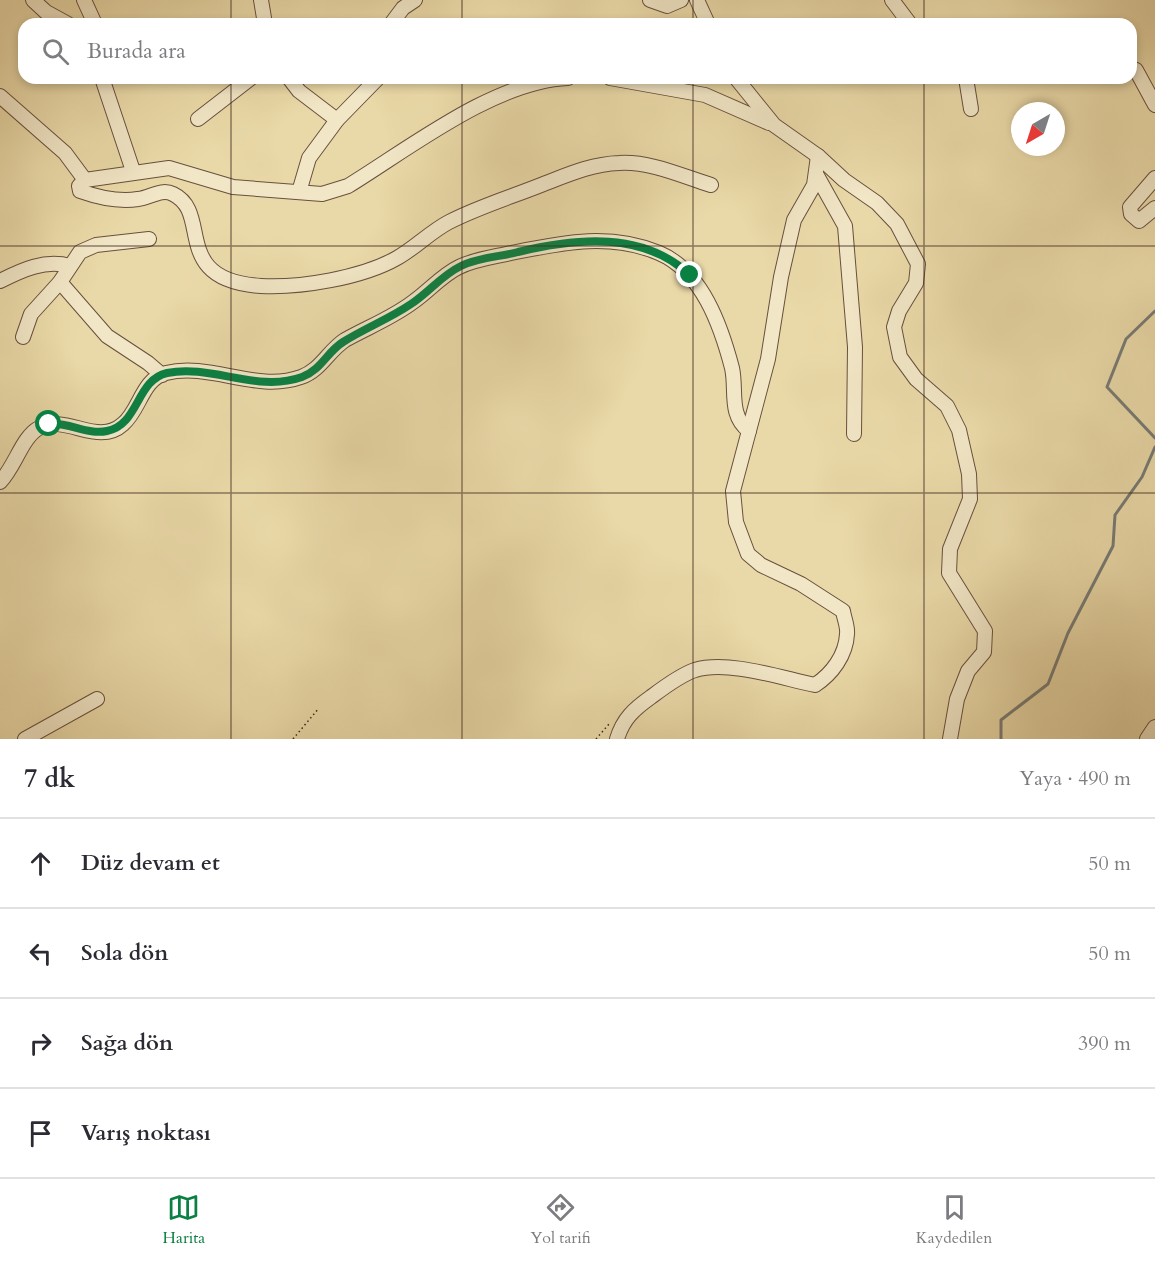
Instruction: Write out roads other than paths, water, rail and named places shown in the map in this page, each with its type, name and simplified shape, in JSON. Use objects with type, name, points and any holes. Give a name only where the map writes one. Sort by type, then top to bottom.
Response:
[{"type":"street","points":[[33,0],[57,18]]},
{"type":"street","points":[[84,0],[92,18]]},
{"type":"street","points":[[261,0],[264,18]]},
{"type":"street","points":[[396,18],[403,8],[415,0]]},
{"type":"street","points":[[650,0],[667,6],[681,0]]},
{"type":"street","points":[[697,0],[705,18]]},
{"type":"street","points":[[892,0],[906,18]]},
{"type":"street","points":[[1137,72],[1155,105]]},
{"type":"street","points":[[104,84],[133,171]]},
{"type":"street","points":[[198,119],[243,84]]},
{"type":"street","points":[[294,84],[299,91],[337,120]]},
{"type":"street","points":[[299,192],[309,158],[337,120],[372,84]]},
{"type":"street","points":[[531,84],[490,98],[348,186],[322,194],[233,187],[169,168],[133,171],[85,180],[79,186],[80,191],[117,199],[138,200],[162,192],[175,195],[184,203],[200,255],[210,269],[231,281],[261,286],[302,285],[372,269],[397,258],[452,220],[595,166],[638,164],[711,185]]},
{"type":"street","points":[[644,84],[705,95],[774,125],[818,156],[844,180],[877,203],[897,224],[918,264],[916,283],[899,310],[894,327],[900,357],[916,379],[947,406],[959,430],[969,474],[970,499],[950,549],[949,573],[985,631],[984,652],[968,671],[957,699],[950,739]]},
{"type":"street","points":[[741,84],[774,125]]},
{"type":"street","points":[[967,84],[971,109]]},
{"type":"street","points":[[0,96],[65,153],[85,180]]},
{"type":"street","points":[[617,739],[621,724],[635,708],[695,670],[732,668],[815,685],[828,676],[838,663],[848,634],[843,611],[801,584],[761,566],[748,554],[736,522],[733,491],[768,359],[781,277],[794,220],[814,185],[818,156]]},
{"type":"street","points":[[816,174],[845,226],[855,347],[854,434]]},
{"type":"street","points":[[1155,178],[1131,207],[1131,214],[1140,221],[1155,208]]},
{"type":"street","points":[[23,337],[31,314],[60,282],[80,252],[90,247],[149,239]]},
{"type":"street","points":[[0,482],[16,463],[29,435],[39,427],[54,424],[98,432],[122,426],[148,387],[162,375],[206,373],[263,382],[302,377],[319,367],[343,342],[394,315],[462,265],[550,244],[611,241],[657,252],[675,262],[697,283],[707,299],[732,369],[736,414],[749,430]]},
{"type":"street","points":[[0,281],[20,271],[46,264],[70,266]]},
{"type":"street","points":[[60,282],[107,336],[162,375]]},
{"type":"street","points":[[25,739],[97,699]]},
{"type":"street","points":[[1147,739],[1155,727]]},
{"type":"waterway","points":[[1155,311],[1126,339],[1107,387],[1155,438]]},
{"type":"waterway","points":[[1001,739],[1001,720],[1048,684],[1068,633],[1113,546],[1115,515],[1142,477],[1155,447]]}]
